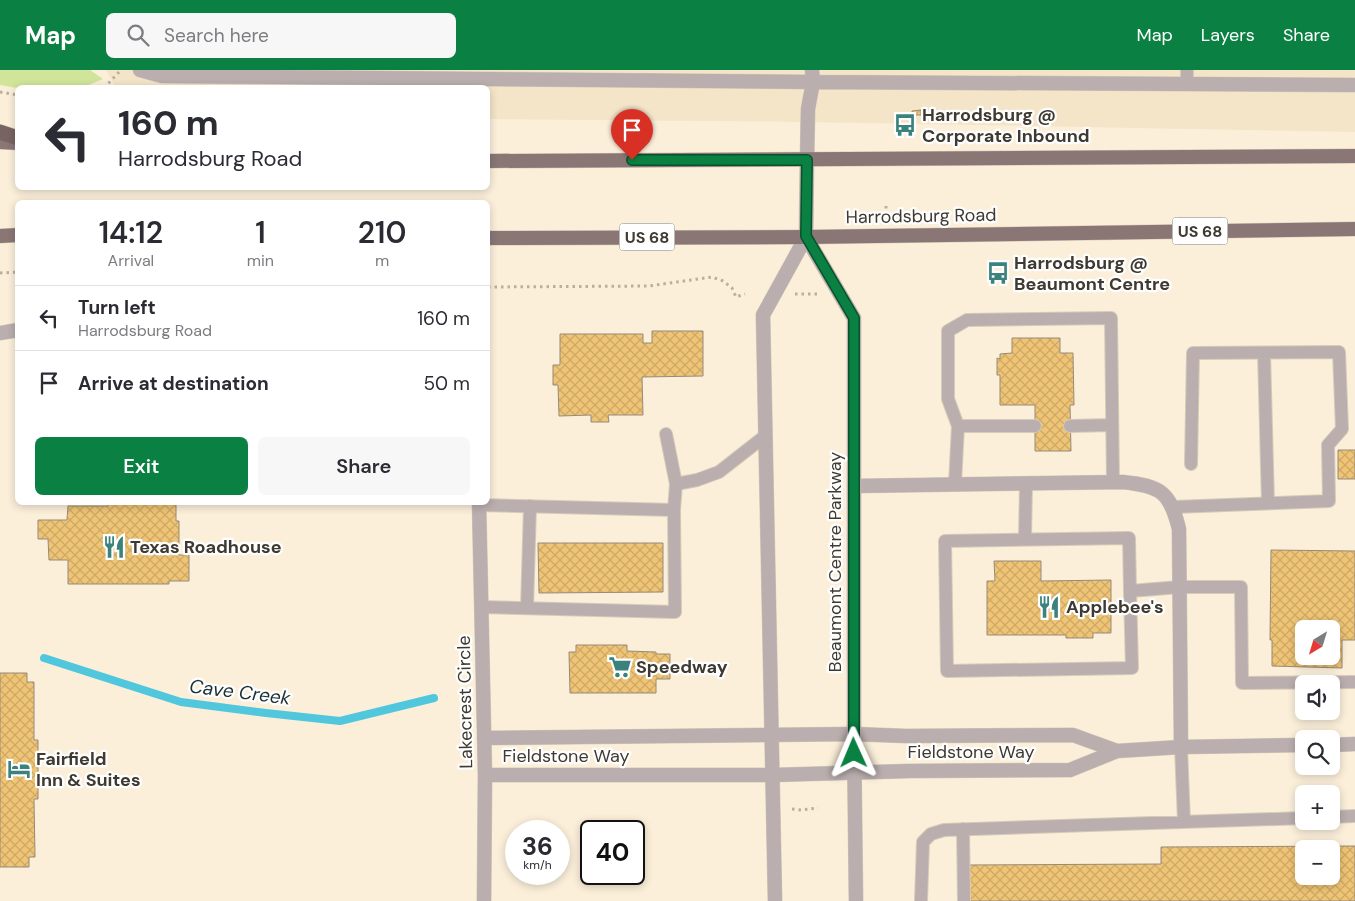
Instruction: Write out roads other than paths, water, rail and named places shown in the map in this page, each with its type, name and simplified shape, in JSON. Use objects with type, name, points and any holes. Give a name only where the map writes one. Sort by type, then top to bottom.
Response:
[{"type":"highway","points":[[0,132],[15,137]]},
{"type":"main road","points":[[0,142],[15,143]]},
{"type":"main road","points":[[490,161],[1355,156]]},
{"type":"main road","name":"Harrodsburg Road","points":[[490,238],[806,236],[1355,228]]},
{"type":"main road","points":[[0,236],[15,235]]},
{"type":"street","points":[[140,70],[162,76],[480,74],[812,76],[1186,84],[1355,85]]},
{"type":"street","points":[[775,901],[762,315],[806,236],[808,108],[812,76]]},
{"type":"street","name":"Beaumont Centre Parkway","points":[[806,236],[854,318],[856,901]]},
{"type":"street","points":[[0,334],[15,331]]},
{"type":"street","points":[[854,486],[1113,482],[1146,484],[1163,494],[1174,507],[1179,529],[1181,747]]},
{"type":"street","name":"Lakecrest Circle","points":[[479,505],[485,775],[484,901]]},
{"type":"street","points":[[484,738],[854,734],[906,736],[1073,735],[1117,752]]},
{"type":"street","points":[[1340,745],[1355,744]]},
{"type":"street","name":"Fieldstone Way","points":[[485,775],[1070,770],[1117,752],[1181,747],[1295,745]]},
{"type":"lane","points":[[1186,84],[1187,70]]},
{"type":"lane","points":[[955,484],[958,426],[948,399],[948,331],[967,320],[1111,318],[1113,482]]},
{"type":"lane","points":[[1174,507],[1329,501],[1328,445],[1342,429],[1339,352],[1193,352],[1191,464]]},
{"type":"lane","points":[[1264,352],[1268,503]]},
{"type":"lane","points":[[1070,426],[1112,425]]},
{"type":"lane","points":[[958,426],[1035,426]]},
{"type":"lane","points":[[482,607],[674,612],[674,510],[676,484],[666,434]]},
{"type":"lane","points":[[676,484],[697,480],[719,472],[765,436]]},
{"type":"lane","points":[[1025,539],[1026,483]]},
{"type":"lane","points":[[490,504],[674,510]]},
{"type":"lane","points":[[528,608],[530,506]]},
{"type":"lane","points":[[1129,538],[1130,591],[1132,668],[947,671],[945,541],[1129,538]]},
{"type":"lane","points":[[1130,591],[1180,587],[1241,587],[1242,683],[1355,682]]},
{"type":"lane","points":[[1181,747],[1184,822]]},
{"type":"lane","points":[[1340,817],[1355,816]]},
{"type":"lane","points":[[921,901],[923,842],[931,834],[944,830],[1295,818]]},
{"type":"lane","points":[[963,829],[964,901]]},
{"type":"waterway","name":"Cave Creek","points":[[44,658],[181,702],[340,721],[434,698]]},
{"type":"place","name":"Harrodsburg @ Corporate Inbound","points":[[905,125]]},
{"type":"place","name":"Harrodsburg @ Beaumont Centre","points":[[998,273]]},
{"type":"place","name":"Texas Roadhouse","points":[[114,547]]},
{"type":"place","name":"Applebee's","points":[[1049,607]]},
{"type":"place","name":"Speedway","points":[[620,667]]},
{"type":"place","name":"Fairfield Inn & Suites","points":[[19,769]]}]
